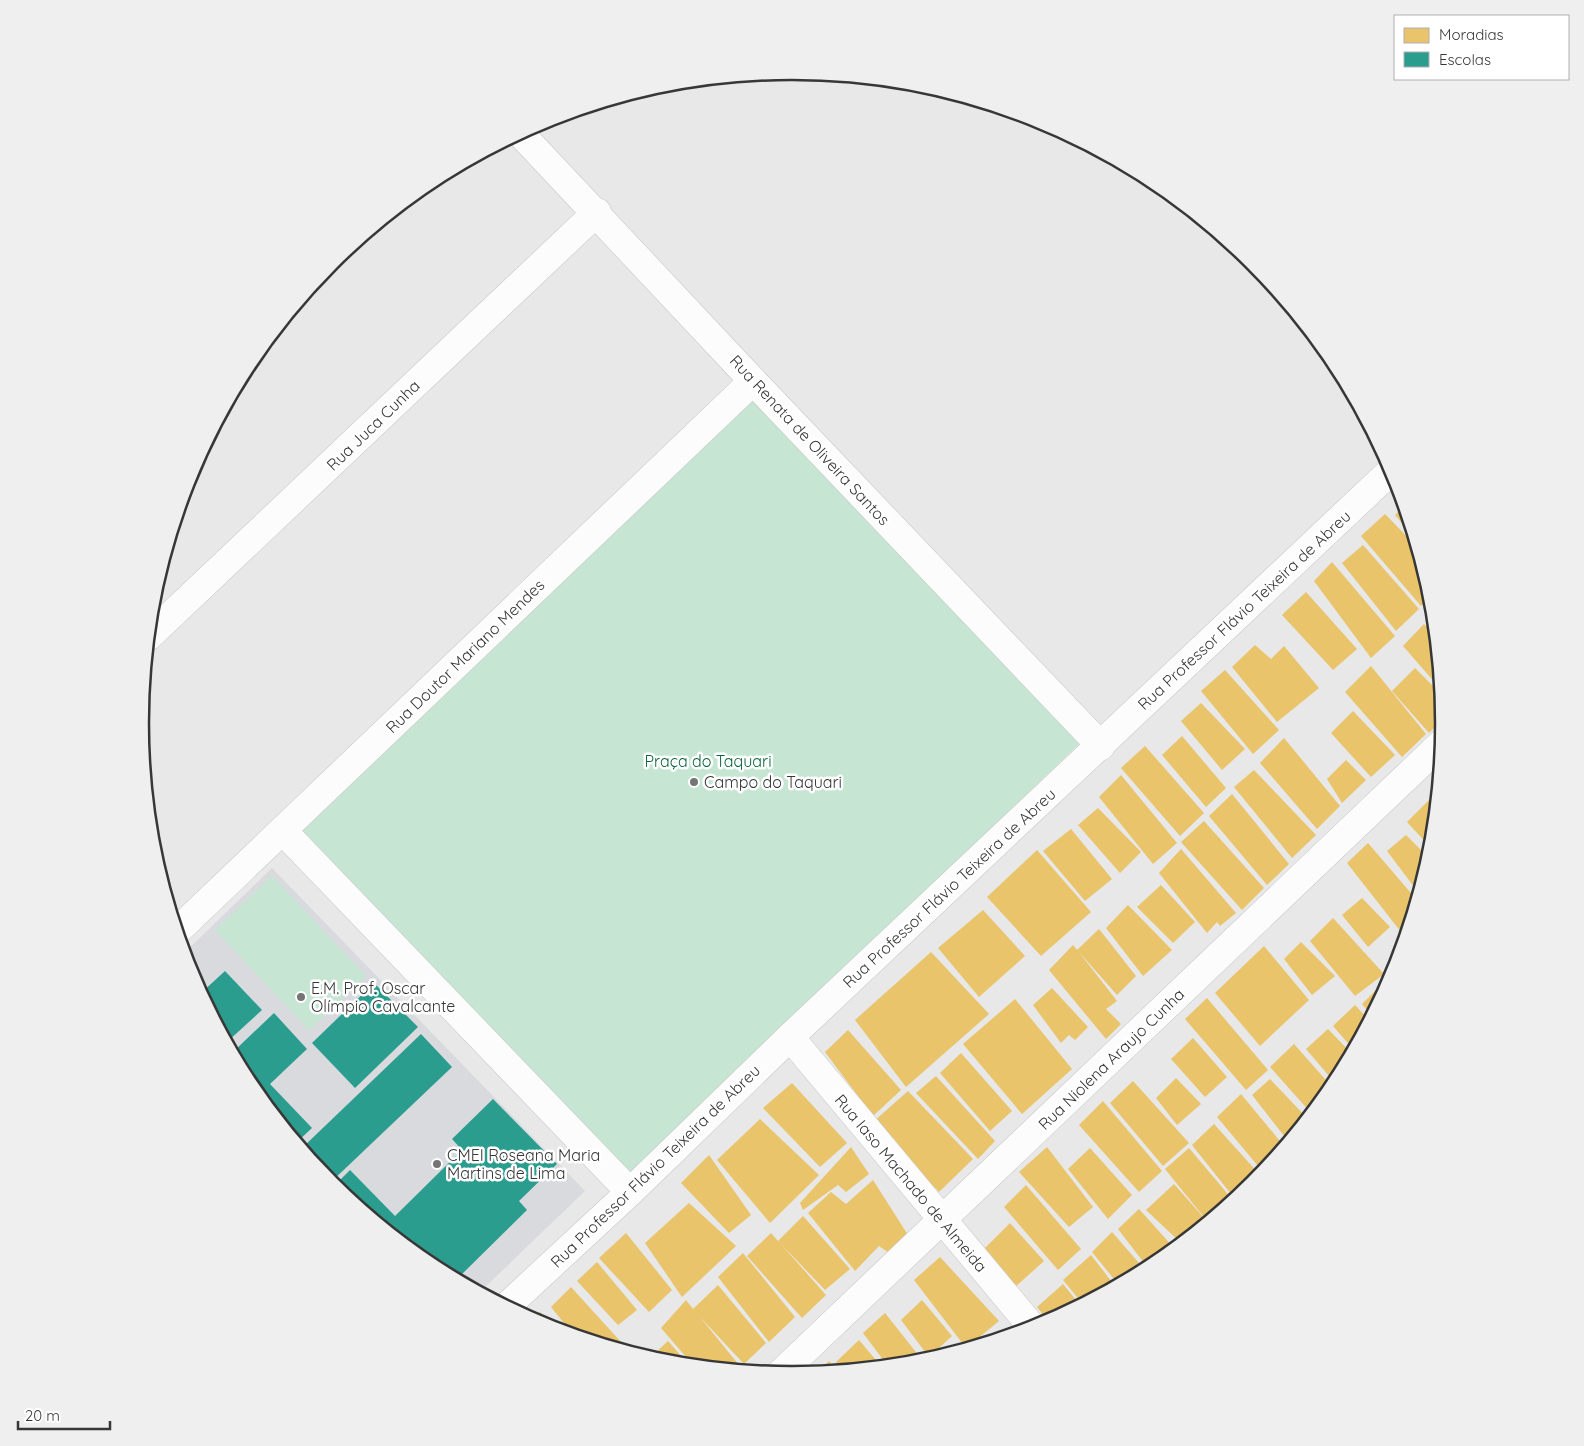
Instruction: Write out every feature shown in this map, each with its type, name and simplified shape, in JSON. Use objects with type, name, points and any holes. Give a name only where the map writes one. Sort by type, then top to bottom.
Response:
[{"type":"street","name":"Rua Renata de Oliveira Santos","points":[[525,138],[597,212],[753,381],[1101,746]]},
{"type":"street","name":"Rua Juca Cunha","points":[[156,629],[597,212]]},
{"type":"street","name":"Rua Doutor Mariano Mendes","points":[[182,926],[753,381]]},
{"type":"street","name":"Rua Professor Flávio Teixeira de Abreu","points":[[512,1302],[630,1192],[790,1038],[1386,476]]},
{"type":"street","name":"Rua Niolena Araujo Cunha","points":[[789,1366],[1434,750]]},
{"type":"street","points":[[283,831],[630,1192]]},
{"type":"street","name":"Rua Iaso Machado de Almeida","points":[[790,1038],[1027,1321]]},
{"type":"shaded area","points":[[272,868],[585,1191],[485,1288],[470,1280],[435,1258],[368,1206],[337,1178],[309,1147],[257,1080],[235,1044],[215,1007],[190,947]]},
{"type":"green space","name":"Praça do Taquari","points":[[753,381],[1081,742],[628,1176],[283,831]]},
{"type":"green space","points":[[272,876],[366,976],[309,1030],[215,930]]},
{"type":"building: Moradias","points":[[1399,511],[1404,525],[1395,515]]},
{"type":"building: Moradias","points":[[1385,514],[1407,537],[1423,598],[1424,603],[1421,606],[1361,536]]},
{"type":"building: Moradias","points":[[1363,545],[1419,609],[1396,631],[1342,563]]},
{"type":"building: Moradias","points":[[1332,562],[1395,636],[1371,658],[1314,581]]},
{"type":"building: Moradias","points":[[1306,592],[1357,649],[1333,670],[1282,615]]},
{"type":"building: Moradias","points":[[1424,624],[1427,627],[1434,682],[1403,646]]},
{"type":"building: Moradias","points":[[1255,645],[1271,659],[1284,646],[1319,688],[1277,722],[1232,667]]},
{"type":"building: Moradias","points":[[1371,666],[1426,734],[1402,757],[1345,692]]},
{"type":"building: Moradias","points":[[1415,668],[1434,687],[1435,727],[1429,733],[1392,691]]},
{"type":"building: Moradias","points":[[1225,670],[1279,730],[1253,754],[1201,691]]},
{"type":"building: Moradias","points":[[1201,703],[1245,749],[1222,770],[1181,721]]},
{"type":"building: Moradias","points":[[1353,711],[1395,755],[1371,777],[1331,733]]},
{"type":"building: Moradias","points":[[1182,736],[1226,788],[1206,807],[1162,755]]},
{"type":"building: Moradias","points":[[1284,738],[1340,806],[1317,829],[1260,763]]},
{"type":"building: Moradias","points":[[1145,746],[1204,813],[1180,836],[1121,768]]},
{"type":"building: Moradias","points":[[1346,760],[1366,780],[1342,803],[1327,779]]},
{"type":"building: Moradias","points":[[1254,770],[1316,835],[1292,858],[1234,787]]},
{"type":"building: Moradias","points":[[1121,775],[1177,843],[1153,864],[1099,797]]},
{"type":"building: Moradias","points":[[1232,794],[1289,864],[1267,885],[1209,816]]},
{"type":"building: Moradias","points":[[1430,799],[1424,841],[1407,822]]},
{"type":"building: Moradias","points":[[1098,808],[1141,852],[1120,873],[1078,825]]},
{"type":"building: Moradias","points":[[1204,821],[1264,888],[1242,910],[1181,842]]},
{"type":"building: Moradias","points":[[1071,829],[1112,879],[1085,901],[1043,851]]},
{"type":"building: Moradias","points":[[1406,835],[1422,851],[1414,886],[1387,851]]},
{"type":"building: Moradias","points":[[1368,843],[1412,894],[1401,931],[1347,863]]},
{"type":"building: Moradias","points":[[1181,849],[1236,913],[1220,926],[1217,922],[1207,933],[1159,873]]},
{"type":"building: Moradias","points":[[1037,850],[1091,912],[1041,956],[987,897]]},
{"type":"building: Moradias","points":[[1161,885],[1195,922],[1173,943],[1137,907]]},
{"type":"building: Moradias","points":[[1362,898],[1390,927],[1368,947],[1342,915]]},
{"type":"building: Moradias","points":[[1128,905],[1172,950],[1143,976],[1106,928]]},
{"type":"building: Moradias","points":[[983,910],[1025,956],[979,997],[938,948]]},
{"type":"building: Moradias","points":[[1333,918],[1384,974],[1355,996],[1310,941]]},
{"type":"building: Moradias","points":[[1099,929],[1136,976],[1117,995],[1079,952],[1117,1001],[1106,1009],[1121,1024],[1106,1039],[1049,970],[1073,945],[1077,950]]},
{"type":"building: Moradias","points":[[1301,942],[1335,976],[1312,995],[1284,959]]},
{"type":"building: Moradias","points":[[1264,946],[1309,1000],[1260,1046],[1215,993]]},
{"type":"building: Moradias","points":[[931,952],[989,1014],[906,1087],[855,1020]]},
{"type":"building: Moradias","points":[[1052,988],[1088,1027],[1075,1040],[1069,1035],[1061,1043],[1033,1005]]},
{"type":"building: Moradias","points":[[1377,989],[1367,1010],[1362,1004]]},
{"type":"building: Moradias","points":[[1207,998],[1268,1070],[1246,1090],[1185,1019]]},
{"type":"building: Moradias","points":[[1015,999],[1072,1069],[1022,1114],[963,1044]]},
{"type":"building: Moradias","points":[[1355,1005],[1365,1015],[1349,1045],[1333,1026]]},
{"type":"building: Moradias","points":[[1328,1029],[1347,1049],[1329,1076],[1306,1049]]},
{"type":"building: Moradias","points":[[848,1030],[901,1090],[873,1116],[825,1052]]},
{"type":"building: Moradias","points":[[1193,1038],[1227,1077],[1205,1097],[1171,1059]]},
{"type":"building: Moradias","points":[[1294,1044],[1326,1081],[1306,1108],[1270,1067]]},
{"type":"building: Moradias","points":[[961,1053],[1012,1111],[990,1131],[940,1073]]},
{"type":"building: Moradias","points":[[936,1076],[995,1141],[978,1159],[916,1093]]},
{"type":"building: Moradias","points":[[1176,1078],[1201,1104],[1177,1125],[1156,1098]]},
{"type":"building: Moradias","points":[[1270,1079],[1303,1113],[1284,1136],[1252,1095]]},
{"type":"building: Moradias","points":[[1133,1081],[1189,1143],[1163,1166],[1110,1103]]},
{"type":"building: Moradias","points":[[792,1083],[847,1143],[820,1167],[763,1108]]},
{"type":"building: Moradias","points":[[908,1091],[973,1159],[939,1192],[873,1122]]},
{"type":"building: Moradias","points":[[1241,1094],[1280,1141],[1258,1166],[1217,1117]]},
{"type":"building: Moradias","points":[[1103,1101],[1162,1171],[1139,1192],[1079,1125]]},
{"type":"building: Moradias","points":[[760,1119],[819,1175],[770,1223],[717,1160]]},
{"type":"building: Moradias","points":[[1214,1124],[1255,1169],[1230,1193],[1192,1145]]},
{"type":"building: Moradias","points":[[851,1147],[869,1174],[846,1192],[838,1185],[803,1210],[800,1203]]},
{"type":"building: Moradias","points":[[1047,1147],[1093,1207],[1069,1227],[1019,1172]]},
{"type":"building: Moradias","points":[[1090,1148],[1132,1195],[1108,1219],[1068,1169]]},
{"type":"building: Moradias","points":[[1189,1148],[1228,1195],[1203,1216],[1165,1169]]},
{"type":"building: Moradias","points":[[709,1155],[751,1215],[729,1233],[681,1183]]},
{"type":"building: Moradias","points":[[873,1180],[908,1235],[889,1253],[879,1246],[855,1271],[808,1213],[831,1192],[846,1204]]},
{"type":"building: Moradias","points":[[1174,1184],[1203,1217],[1176,1238],[1146,1210]]},
{"type":"building: Moradias","points":[[1026,1185],[1081,1249],[1058,1270],[1004,1207]]},
{"type":"building: Moradias","points":[[689,1203],[736,1246],[682,1297],[645,1243]]},
{"type":"building: Moradias","points":[[1139,1209],[1169,1243],[1143,1262],[1118,1229]]},
{"type":"building: Moradias","points":[[803,1216],[850,1269],[825,1290],[780,1243],[826,1295],[802,1318],[747,1256],[771,1233],[778,1241]]},
{"type":"building: Moradias","points":[[1010,1223],[1044,1261],[1013,1289],[985,1248]]},
{"type":"building: Moradias","points":[[1112,1232],[1140,1264],[1114,1279],[1092,1252]]},
{"type":"building: Moradias","points":[[626,1233],[672,1290],[649,1312],[599,1258]]},
{"type":"building: Moradias","points":[[743,1253],[795,1317],[769,1342],[718,1277]]},
{"type":"building: Moradias","points":[[1091,1255],[1111,1281],[1078,1299],[1063,1280]]},
{"type":"building: Moradias","points":[[940,1257],[999,1321],[978,1338],[962,1343],[914,1280]]},
{"type":"building: Moradias","points":[[597,1262],[637,1310],[618,1325],[577,1281]]},
{"type":"building: Moradias","points":[[1063,1284],[1076,1300],[1043,1315],[1037,1307]]},
{"type":"building: Moradias","points":[[718,1285],[766,1343],[744,1364],[700,1317],[738,1364],[686,1357],[661,1328],[686,1300],[693,1309]]},
{"type":"building: Moradias","points":[[571,1287],[621,1342],[565,1324],[551,1307]]},
{"type":"building: Moradias","points":[[922,1300],[952,1336],[938,1349],[925,1352],[901,1320]]},
{"type":"building: Moradias","points":[[885,1313],[917,1354],[883,1359],[863,1333]]},
{"type":"building: Moradias","points":[[859,1340],[876,1360],[838,1365],[836,1362]]},
{"type":"building: Moradias","points":[[668,1341],[681,1356],[667,1354],[657,1352]]},
{"type":"building: Escolas","points":[[225,971],[262,1010],[232,1038],[206,988]]},
{"type":"building: Escolas","points":[[374,983],[418,1027],[355,1088],[312,1043]]},
{"type":"building: Escolas","points":[[274,1013],[307,1049],[270,1084],[312,1128],[301,1138],[257,1080],[237,1048]]},
{"type":"building: Escolas","points":[[421,1034],[452,1067],[336,1177],[306,1144]]},
{"type":"building: Escolas","points":[[493,1099],[557,1164],[519,1201],[527,1210],[461,1275],[401,1233],[340,1180],[350,1170],[395,1216],[462,1150],[452,1139]]},
{"type":"place","name":"Campo do Taquari","points":[[694,782]]},
{"type":"place","name":"E.M. Prof. Oscar Olímpio Cavalcante","points":[[301,997]]},
{"type":"place","name":"CMEI Roseana Maria Martins de Lima","points":[[437,1164]]}]
